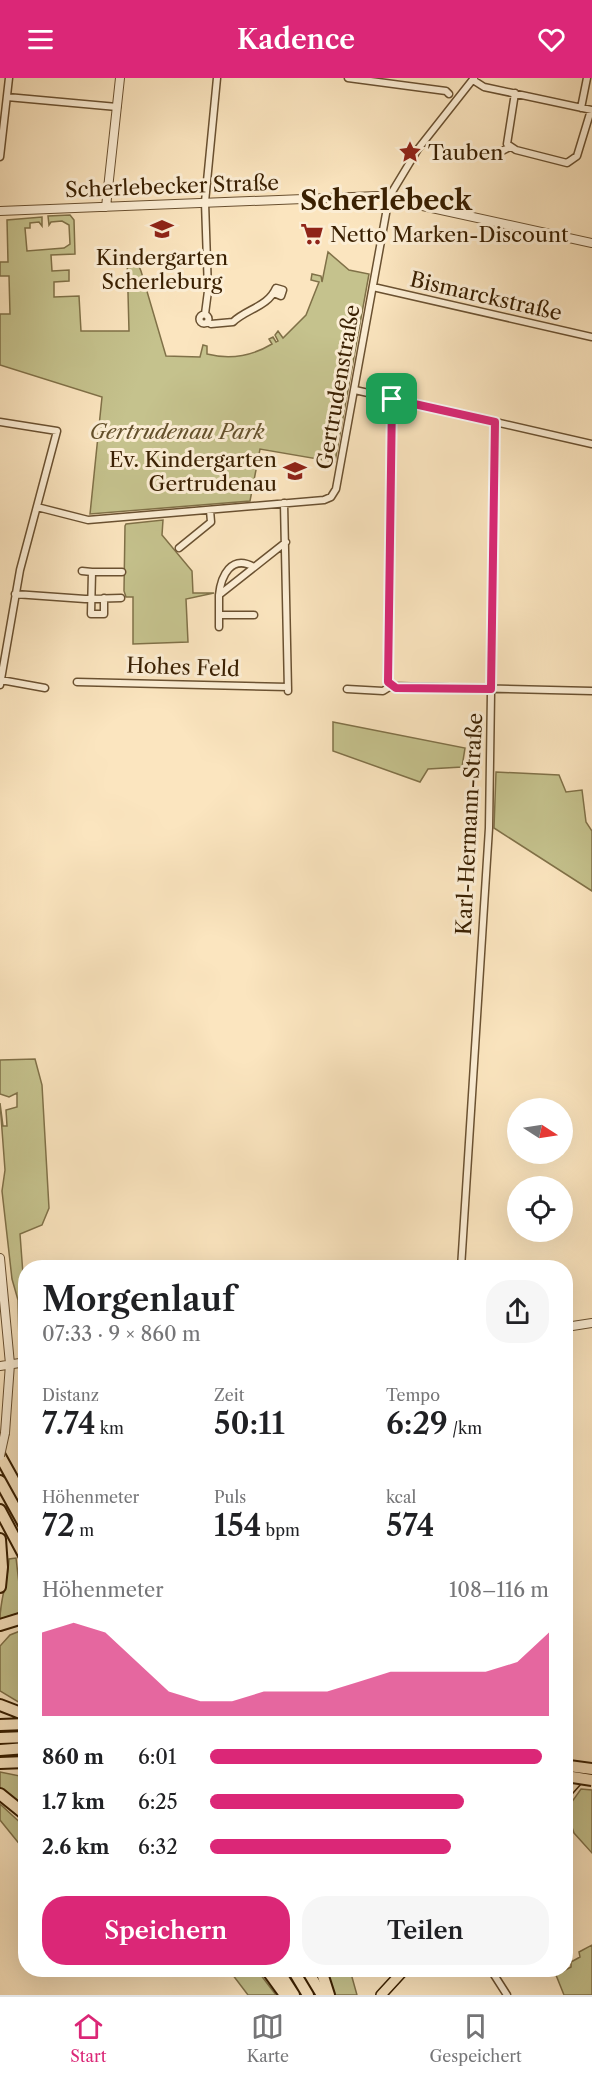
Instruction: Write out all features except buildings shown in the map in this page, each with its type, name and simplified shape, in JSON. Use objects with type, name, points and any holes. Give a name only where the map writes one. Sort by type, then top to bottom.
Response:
[{"type":"highway","points":[[0,1445],[18,1475]]},
{"type":"highway","points":[[0,1456],[18,1489]]},
{"type":"highway","points":[[0,1481],[18,1514]]},
{"type":"highway","points":[[0,1510],[18,1544]]},
{"type":"highway","points":[[0,1539],[2,1567],[0,1587]]},
{"type":"highway","points":[[0,1625],[18,1619]]},
{"type":"highway","points":[[0,1705],[18,1712]]},
{"type":"highway","points":[[0,1725],[18,1724]]},
{"type":"highway","points":[[0,1738],[18,1737]]},
{"type":"highway","points":[[0,1750],[18,1749]]},
{"type":"highway","points":[[0,1763],[18,1762]]},
{"type":"highway","points":[[573,1768],[592,1769]]},
{"type":"highway","points":[[573,1771],[592,1780]]},
{"type":"highway","points":[[0,1794],[18,1809]]},
{"type":"highway","points":[[272,1977],[285,1995]]},
{"type":"highway","points":[[282,1977],[294,1995]]},
{"type":"highway","points":[[297,1977],[308,1995]]},
{"type":"highway","points":[[311,1977],[322,1995]]},
{"type":"highway","points":[[323,1977],[329,1995]]},
{"type":"main road","points":[[573,1785],[592,1764]]},
{"type":"main road","points":[[381,1995],[398,1977]]},
{"type":"street","points":[[0,157],[9,78]]},
{"type":"street","points":[[106,207],[120,78]]},
{"type":"street","points":[[217,78],[205,202],[208,291],[205,314],[211,324],[233,322],[238,317],[257,309],[274,293]]},
{"type":"street","points":[[348,78],[446,91],[459,96]]},
{"type":"street","points":[[581,108],[587,78]]},
{"type":"street","points":[[389,197],[412,158],[452,104],[474,79],[484,87],[592,110],[586,134],[573,161],[567,163],[510,147],[502,151]]},
{"type":"street","points":[[510,147],[506,138],[515,93]]},
{"type":"street","points":[[449,94],[447,98],[452,104]]},
{"type":"street","points":[[7,97],[117,107]]},
{"type":"street","name":"Scherlebecker Straße","points":[[0,211],[347,196],[389,197],[592,243]]},
{"type":"street","name":"Gertrudenstraße","points":[[37,507],[88,520],[324,500],[334,494],[389,197]]},
{"type":"street","name":"Bismarckstraße","points":[[373,287],[592,337]]},
{"type":"street","points":[[355,390],[592,444]]},
{"type":"street","points":[[391,686],[387,677],[392,399]]},
{"type":"street","points":[[0,422],[57,431],[15,594],[1,683],[45,688]]},
{"type":"street","name":"Karl-Hermann-Straße","points":[[461,1260],[489,828],[495,422]]},
{"type":"street","name":"Hohes Feld","points":[[77,682],[288,689],[284,503]]},
{"type":"street","points":[[179,548],[211,522],[210,510]]},
{"type":"street","points":[[219,595],[286,542]]},
{"type":"street","points":[[219,627],[219,595],[222,575],[231,566],[245,563],[254,567]]},
{"type":"street","points":[[82,572],[122,572]]},
{"type":"street","points":[[92,572],[91,614],[104,614],[104,598]]},
{"type":"street","points":[[15,594],[77,599],[122,598]]},
{"type":"street","points":[[219,615],[254,615]]},
{"type":"street","points":[[346,690],[383,691],[391,686],[592,691]]},
{"type":"street","points":[[0,1258],[10,1364],[5,1433],[0,1456]]},
{"type":"street","points":[[573,1326],[592,1323]]},
{"type":"street","points":[[0,1366],[18,1363]]},
{"type":"street","points":[[495,1977],[507,1995]]},
{"type":"green space","name":"Gertrudenau Park","points":[[70,215],[74,220],[75,254],[51,255],[52,271],[69,270],[69,281],[54,282],[54,297],[79,296],[81,331],[129,331],[127,255],[130,255],[136,259],[141,271],[166,356],[200,357],[203,345],[207,346],[207,354],[224,357],[241,356],[272,344],[269,339],[273,337],[276,342],[278,341],[275,335],[278,331],[283,338],[306,315],[319,282],[311,280],[312,274],[321,276],[322,282],[328,252],[349,270],[369,274],[335,462],[260,449],[250,501],[90,514],[102,397],[0,365],[0,314],[10,314],[9,276],[0,276],[0,262],[8,262],[7,220],[42,217],[42,226],[39,222],[30,223],[30,228],[25,228],[27,251],[64,248],[70,244],[69,225],[62,221],[51,222],[49,225],[48,216]]},
{"type":"green space","points":[[163,520],[162,535],[192,571],[193,593],[214,593],[186,599],[188,642],[133,644],[133,597],[126,597],[124,591],[125,526],[126,524]]},
{"type":"green space","points":[[333,722],[465,748],[462,767],[428,769],[420,782],[333,751]]},
{"type":"green space","points":[[496,772],[559,775],[566,792],[582,790],[586,822],[592,831],[592,891],[494,828]]},
{"type":"green space","points":[[35,1059],[42,1085],[49,1208],[42,1225],[20,1234],[22,1260],[18,1260],[18,1300],[12,1279],[2,1191],[5,1170],[0,1103],[3,1126],[7,1126],[6,1110],[17,1107],[17,1093],[9,1097],[0,1094],[0,1060]]},
{"type":"green space","points":[[16,1558],[18,1613],[0,1619],[1,1604],[9,1559]]},
{"type":"green space","points":[[18,1632],[18,1702],[0,1691],[0,1646],[10,1635]]},
{"type":"green space","points":[[0,1772],[18,1776],[18,1801],[0,1788]]},
{"type":"green space","points":[[581,1789],[592,1790],[592,1853],[574,1833],[573,1800]]},
{"type":"green space","points":[[0,1804],[18,1821],[18,1842],[0,1820]]},
{"type":"green space","points":[[592,1945],[592,1995],[564,1995],[557,1977],[573,1977],[573,1961],[580,1957],[579,1952]]},
{"type":"green space","points":[[234,1977],[262,1977],[276,1995],[248,1995]]},
{"type":"green space","points":[[328,1977],[352,1977],[357,1995],[334,1995]]},
{"type":"place","name":"Tauben","points":[[410,152]]},
{"type":"place","name":"Kindergarten Scherleburg","points":[[162,229]]},
{"type":"place","name":"Netto Marken-Discount","points":[[312,234]]},
{"type":"place","name":"Ev. Kindergarten Gertrudenau","points":[[295,471]]},
{"type":"district","name":"Scherlebeck","points":[[386,200]]},
{"type":"route","points":[[392,399],[495,422],[491,689],[396,688],[388,682],[392,399]]}]
